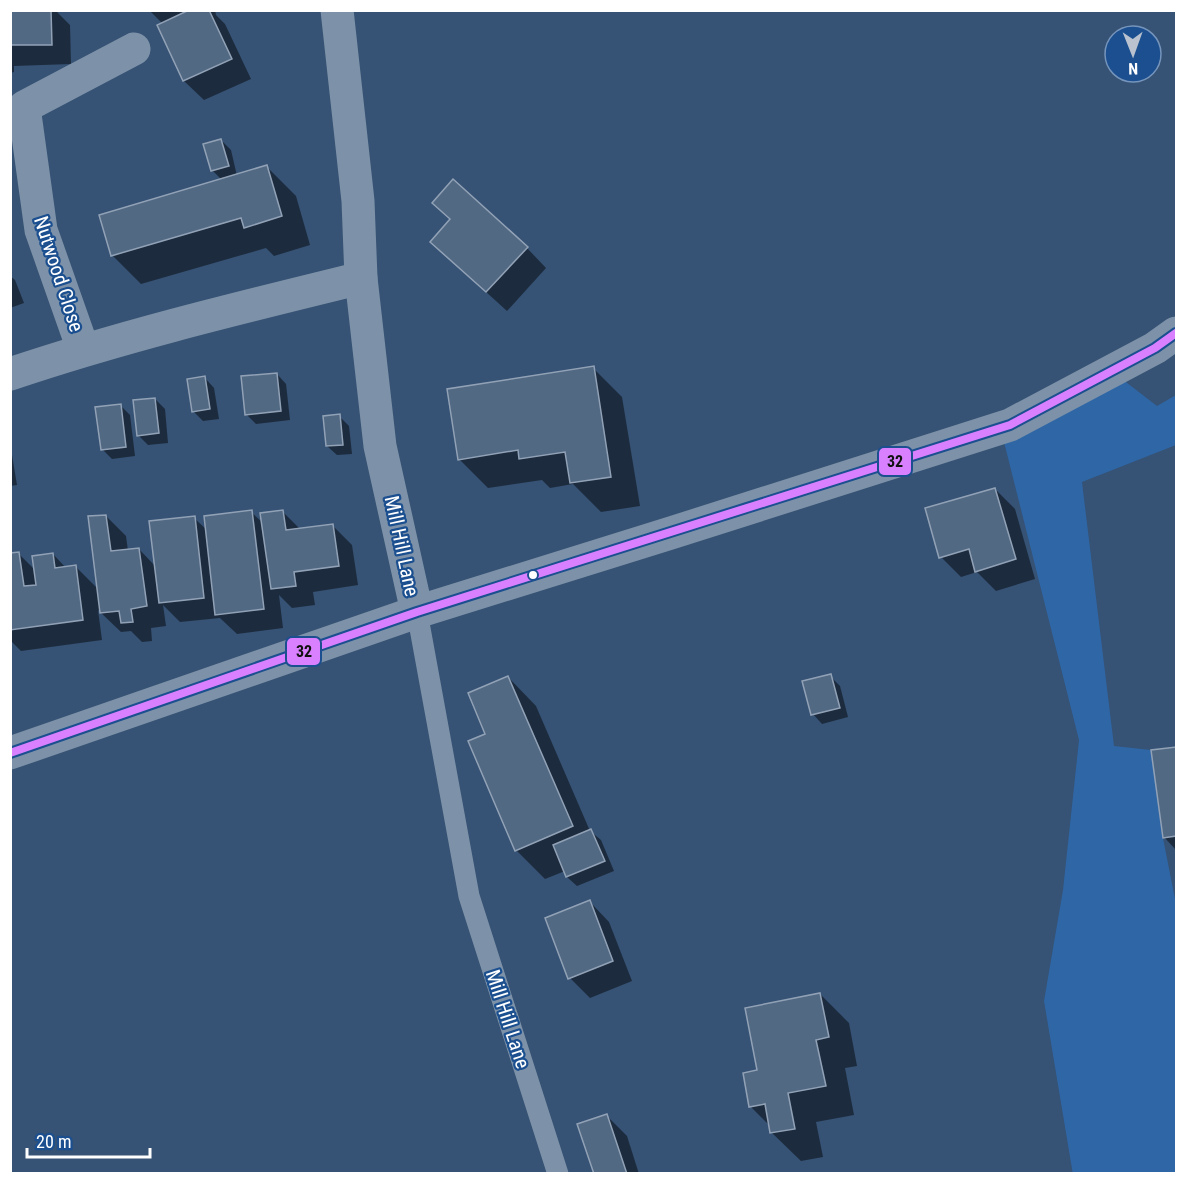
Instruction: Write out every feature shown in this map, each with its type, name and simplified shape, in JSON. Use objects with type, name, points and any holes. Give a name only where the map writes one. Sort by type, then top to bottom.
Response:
[{"type":"street","name":"Mill Hill Lane","points":[[337,10],[358,201],[362,278],[380,446],[417,612]]},
{"type":"street","name":"Nutwood Close","points":[[83,349],[41,230],[24,107],[134,49]]},
{"type":"street","points":[[10,374],[83,349],[362,278]]},
{"type":"street","points":[[10,753],[417,612],[1010,425],[1155,348],[1176,333]]},
{"type":"lane","name":"Mill Hill Lane","points":[[417,612],[469,896],[558,1173]]},
{"type":"shaded area","points":[[1122,379],[1157,406],[1176,395],[1176,445],[1082,482],[1114,746],[1151,750],[1163,838],[1176,904],[1176,1173],[1073,1174],[1044,1001],[1063,890],[1079,740],[1004,442]]},
{"type":"building","points":[[10,10],[51,10],[52,45],[10,45]]},
{"type":"building","points":[[189,10],[209,10],[232,59],[183,81],[157,25]]},
{"type":"building","points":[[221,139],[229,166],[211,171],[203,144]]},
{"type":"building","points":[[267,165],[282,216],[244,228],[241,218],[111,256],[99,215]]},
{"type":"building","points":[[453,179],[528,247],[486,292],[430,242],[450,219],[432,203]]},
{"type":"building","points":[[594,366],[611,477],[570,483],[565,452],[519,459],[518,450],[458,460],[447,389]]},
{"type":"building","points":[[277,373],[281,411],[245,415],[241,376]]},
{"type":"building","points":[[205,376],[210,409],[192,412],[187,379]]},
{"type":"building","points":[[155,398],[159,433],[137,436],[133,400]]},
{"type":"building","points":[[121,404],[126,447],[101,450],[95,407]]},
{"type":"building","points":[[340,414],[343,445],[326,446],[323,416]]},
{"type":"building","points":[[995,488],[1016,559],[975,572],[969,549],[939,558],[925,508]]},
{"type":"building","points":[[252,510],[264,609],[215,615],[204,516]]},
{"type":"building","points":[[283,510],[286,530],[333,524],[339,566],[294,572],[296,586],[271,589],[260,513]]},
{"type":"building","points":[[106,515],[111,551],[139,548],[147,606],[131,609],[133,622],[121,623],[119,611],[100,613],[88,516]]},
{"type":"building","points":[[195,516],[204,598],[159,603],[149,521]]},
{"type":"building","points":[[19,552],[24,586],[36,585],[32,556],[53,553],[55,568],[76,565],[83,620],[10,630],[10,553]]},
{"type":"building","points":[[831,674],[840,708],[811,715],[802,681]]},
{"type":"building","points":[[508,676],[573,826],[515,851],[468,741],[485,734],[468,693]]},
{"type":"building","points":[[1176,747],[1176,836],[1163,838],[1151,750]]},
{"type":"building","points":[[591,829],[605,861],[566,877],[553,845]]},
{"type":"building","points":[[590,900],[613,961],[568,979],[545,918]]},
{"type":"building","points":[[820,993],[829,1037],[816,1040],[826,1086],[788,1093],[795,1129],[770,1133],[765,1104],[749,1107],[743,1073],[757,1070],[745,1008]]},
{"type":"building","points":[[607,1114],[627,1174],[594,1174],[577,1124]]},
{"type":"transit line","name":"32","points":[[10,753],[417,612],[1010,425],[1155,348],[1176,333]]}]
